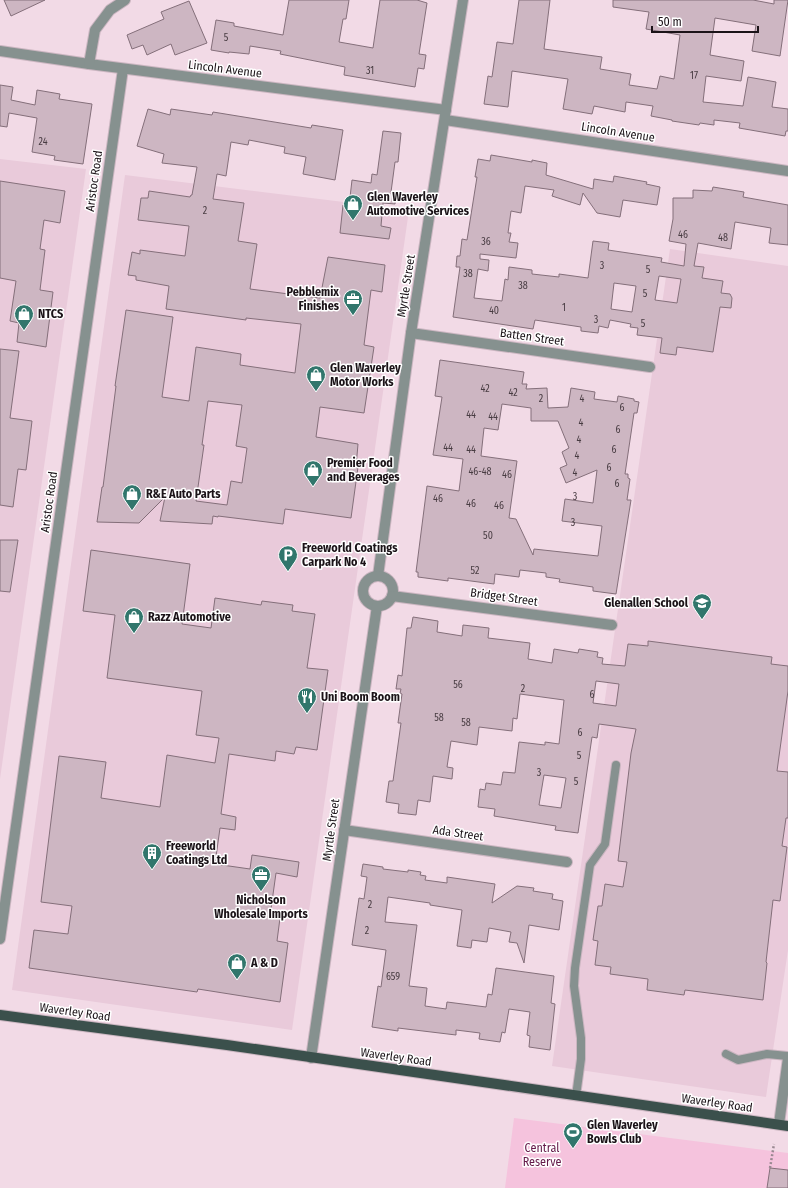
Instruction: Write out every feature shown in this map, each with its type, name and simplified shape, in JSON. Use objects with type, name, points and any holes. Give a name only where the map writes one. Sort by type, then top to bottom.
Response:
[{"type":"main road","name":"Waverley Road","points":[[0,1015],[783,1125]]},
{"type":"street","points":[[89,64],[95,30],[110,10],[126,0]]},
{"type":"street","name":"Myrtle Street","points":[[378,576],[411,333],[463,0]]},
{"type":"street","name":"Lincoln Avenue","points":[[0,51],[445,115],[788,171]]},
{"type":"street","name":"Aristoc Road","points":[[0,939],[123,69]]},
{"type":"street","name":"Batten Street","points":[[411,333],[650,367]]},
{"type":"street","points":[[378,576],[383,577],[391,584],[393,590],[392,596],[386,604],[377,606],[368,602],[364,595],[364,590],[367,581],[378,576]]},
{"type":"street","name":"Bridget Street","points":[[392,596],[612,625]]},
{"type":"street","name":"Myrtle Street","points":[[311,1058],[377,606]]},
{"type":"street","name":"Ada Street","points":[[344,830],[567,862]]},
{"type":"street","points":[[783,1125],[788,1057]]},
{"type":"lane","points":[[576,1096],[581,1060],[581,1038],[574,986],[575,968],[590,865],[605,844],[616,765]]},
{"type":"lane","points":[[726,1054],[738,1060],[767,1054],[788,1057]]},
{"type":"path","points":[[770,1168],[774,1144]]},
{"type":"shaded area","points":[[0,159],[86,169],[0,779]]},
{"type":"shaded area","points":[[125,175],[409,210],[292,1030],[12,990]]},
{"type":"shaded area","name":"Glenallen School","points":[[670,249],[788,266],[788,950],[766,1097],[552,1066]]},
{"type":"green space","name":"Central Reserve","points":[[514,1118],[788,1153],[788,1188],[505,1188]]},
{"type":"building","points":[[4,0],[45,0],[11,16]]},
{"type":"building","points":[[289,0],[349,0],[346,19],[343,19],[339,42],[373,48],[380,0],[417,0],[427,3],[419,54],[426,55],[424,69],[418,68],[415,87],[344,75],[345,67],[280,54],[281,51],[250,46],[249,54],[211,50],[216,20],[234,23],[234,26],[283,35]]},
{"type":"building","points":[[519,0],[550,0],[544,49],[602,57],[600,69],[631,74],[629,85],[657,89],[660,76],[674,79],[680,35],[646,29],[649,12],[613,7],[613,0],[753,0],[774,4],[774,0],[788,0],[780,56],[752,51],[756,25],[715,18],[710,55],[744,61],[741,81],[706,76],[703,102],[743,106],[748,77],[776,82],[772,107],[788,109],[788,131],[786,131],[785,136],[739,128],[740,123],[714,120],[714,125],[700,123],[699,125],[672,121],[651,116],[653,106],[626,102],[625,112],[594,106],[592,114],[563,109],[568,79],[512,71],[508,107],[484,104],[488,76],[492,77],[497,42],[513,44]]},
{"type":"building","points":[[189,1],[207,43],[175,55],[171,44],[147,55],[143,45],[132,49],[127,35],[164,19],[161,12]]},
{"type":"building","points":[[0,85],[13,87],[11,100],[35,105],[37,90],[60,94],[59,99],[92,104],[83,164],[54,160],[55,156],[32,152],[37,118],[9,113],[7,127],[0,126]]},
{"type":"building","points":[[148,109],[170,115],[171,109],[212,115],[213,112],[311,128],[312,125],[343,130],[335,180],[303,174],[306,157],[284,153],[285,147],[249,140],[248,145],[231,142],[226,176],[217,174],[213,199],[244,203],[238,241],[257,244],[250,289],[320,298],[328,257],[385,265],[382,292],[371,290],[364,345],[374,347],[364,413],[320,407],[316,437],[358,444],[356,467],[358,467],[351,518],[285,509],[283,524],[218,516],[213,516],[212,524],[160,521],[165,497],[139,523],[97,522],[103,487],[126,310],[173,317],[162,397],[189,401],[196,347],[241,354],[240,365],[295,373],[301,324],[246,318],[246,320],[166,309],[169,286],[136,280],[136,276],[128,275],[132,252],[140,254],[140,250],[185,256],[189,226],[138,220],[141,198],[148,198],[149,191],[190,197],[192,195],[197,167],[162,163],[164,154],[137,146]],"holes":[[[208,401],[242,405],[236,446],[247,448],[242,483],[231,481],[227,505],[196,501],[204,445],[202,445]]]},
{"type":"building","points":[[383,131],[401,133],[398,162],[395,162],[391,192],[396,193],[395,204],[383,203],[381,226],[391,228],[389,239],[340,233],[343,205],[349,206],[352,180],[371,183],[372,174],[377,175]]},
{"type":"building","points":[[491,155],[547,163],[546,175],[593,189],[594,179],[613,182],[614,176],[647,182],[646,184],[660,187],[657,205],[623,200],[620,217],[597,213],[583,193],[580,205],[552,196],[554,190],[525,186],[521,213],[511,211],[508,233],[511,233],[509,242],[518,243],[516,258],[480,254],[480,259],[489,260],[488,271],[478,269],[474,298],[502,301],[505,279],[508,280],[509,267],[532,270],[532,274],[559,277],[559,274],[588,278],[593,241],[609,243],[608,250],[662,258],[661,262],[684,266],[686,244],[669,241],[673,219],[673,198],[693,198],[693,190],[712,191],[713,187],[744,192],[743,197],[788,205],[788,245],[769,243],[771,228],[735,222],[731,249],[698,243],[694,266],[704,267],[702,278],[723,281],[721,293],[730,294],[732,298],[731,308],[720,307],[713,352],[677,347],[676,355],[660,353],[662,338],[637,335],[638,328],[630,327],[631,324],[610,320],[608,328],[599,326],[598,333],[581,331],[581,327],[535,320],[533,329],[453,317],[460,267],[456,267],[457,256],[460,256],[462,239],[467,240],[477,177],[475,177],[478,159],[490,161]],"holes":[[[659,276],[681,279],[677,303],[655,300]],[[614,283],[636,286],[632,312],[611,309]]]},
{"type":"building","points":[[0,181],[65,191],[60,223],[44,220],[40,249],[45,250],[40,290],[53,292],[46,347],[17,342],[19,323],[10,321],[16,281],[0,278]]},
{"type":"building","points":[[0,349],[19,351],[10,418],[32,421],[26,470],[18,469],[13,507],[0,505]]},
{"type":"building","points":[[440,360],[524,372],[522,384],[527,384],[526,389],[547,388],[548,408],[568,407],[571,388],[595,392],[594,399],[617,402],[618,396],[634,399],[634,401],[639,402],[637,413],[634,413],[625,474],[628,474],[628,478],[630,479],[627,500],[631,500],[616,594],[593,591],[593,587],[559,582],[560,579],[546,577],[546,573],[520,570],[519,577],[495,574],[494,584],[448,578],[448,581],[418,577],[418,572],[416,572],[427,486],[459,491],[463,459],[433,455],[442,397],[435,396]],"holes":[[[502,404],[531,408],[531,421],[558,421],[569,448],[562,452],[567,465],[560,468],[566,483],[597,470],[593,503],[565,499],[562,521],[602,526],[598,556],[534,549],[533,555],[516,519],[509,518],[517,461],[481,456],[484,428],[498,430]]]},
{"type":"building","points":[[0,540],[18,540],[10,592],[0,591]]},
{"type":"building","points":[[91,550],[190,564],[182,624],[211,628],[215,598],[261,605],[262,601],[293,605],[292,611],[315,614],[307,668],[328,670],[317,750],[296,747],[294,754],[276,751],[275,761],[229,754],[221,814],[236,817],[235,830],[220,828],[215,864],[250,869],[252,855],[299,862],[297,877],[276,873],[270,916],[280,918],[277,941],[288,943],[280,1002],[198,989],[197,992],[29,968],[34,930],[68,934],[72,906],[41,902],[59,756],[106,762],[101,798],[160,807],[167,755],[215,763],[219,738],[196,735],[202,691],[107,678],[115,615],[83,611]]},
{"type":"building","points":[[413,617],[438,621],[437,632],[462,636],[463,625],[489,628],[488,638],[530,643],[528,659],[552,663],[554,649],[578,653],[579,649],[598,652],[597,657],[603,658],[602,664],[625,666],[628,644],[648,646],[648,641],[772,657],[771,664],[788,666],[788,691],[777,771],[788,772],[788,818],[786,818],[782,846],[787,847],[780,901],[773,900],[763,1000],[685,990],[684,995],[647,990],[648,979],[610,974],[611,967],[595,965],[598,941],[593,940],[598,906],[602,906],[605,884],[623,887],[627,862],[618,861],[631,753],[636,729],[599,724],[597,738],[592,737],[578,833],[555,830],[556,826],[494,816],[495,809],[478,807],[480,789],[485,790],[486,783],[501,785],[503,772],[515,773],[519,742],[545,745],[545,742],[559,744],[564,700],[520,694],[517,719],[513,718],[512,731],[479,727],[477,745],[451,741],[447,767],[453,768],[452,779],[433,776],[430,802],[418,800],[416,815],[398,813],[399,804],[386,802],[389,781],[393,781],[401,723],[398,723],[402,694],[400,693],[401,689],[396,689],[398,675],[402,676],[407,628],[411,628]],"holes":[[[596,681],[619,684],[616,706],[593,703]],[[544,775],[566,778],[561,808],[539,805]]]},
{"type":"building","points":[[363,864],[383,867],[383,869],[421,872],[420,875],[426,876],[425,880],[447,883],[447,877],[495,884],[492,903],[517,886],[534,888],[533,891],[553,894],[552,899],[563,901],[559,930],[529,925],[524,963],[517,943],[509,942],[511,932],[489,928],[487,942],[472,940],[471,948],[457,946],[462,910],[430,905],[430,903],[388,897],[385,922],[417,925],[409,986],[427,988],[425,1006],[446,1009],[447,1002],[486,1007],[488,994],[492,995],[496,968],[554,976],[551,1003],[555,1004],[550,1050],[529,1047],[530,1036],[527,1035],[530,1012],[509,1009],[505,1033],[502,1032],[500,1042],[479,1039],[480,1033],[456,1030],[456,1035],[398,1028],[398,1031],[372,1027],[378,986],[381,987],[386,950],[352,945],[359,898],[364,899],[367,877],[361,876]]},
{"type":"building","points":[[770,1168],[788,1170],[788,1188],[767,1188]]},
{"type":"place","name":"Glen Waverley Automotive Services","points":[[353,221]]},
{"type":"place","name":"Pebblemix Finishes","points":[[353,316]]},
{"type":"place","name":"NTCS","points":[[24,331]]},
{"type":"place","name":"Glen Waverley Motor Works","points":[[316,392]]},
{"type":"place","name":"Premier Food and Beverages","points":[[313,487]]},
{"type":"place","name":"R&E Auto Parts","points":[[132,511]]},
{"type":"place","name":"Freeworld Coatings Carpark No 4","points":[[288,572]]},
{"type":"place","name":"Glenallen School","points":[[702,620]]},
{"type":"place","name":"Razz Automotive","points":[[134,634]]},
{"type":"place","name":"Uni Boom Boom","points":[[307,714]]},
{"type":"place","name":"Freeworld Coatings Ltd","points":[[152,870]]},
{"type":"place","name":"Nicholson Wholesale Imports","points":[[261,892]]},
{"type":"place","name":"A & D","points":[[237,980]]},
{"type":"place","name":"Glen Waverley Bowls Club","points":[[573,1149]]}]
